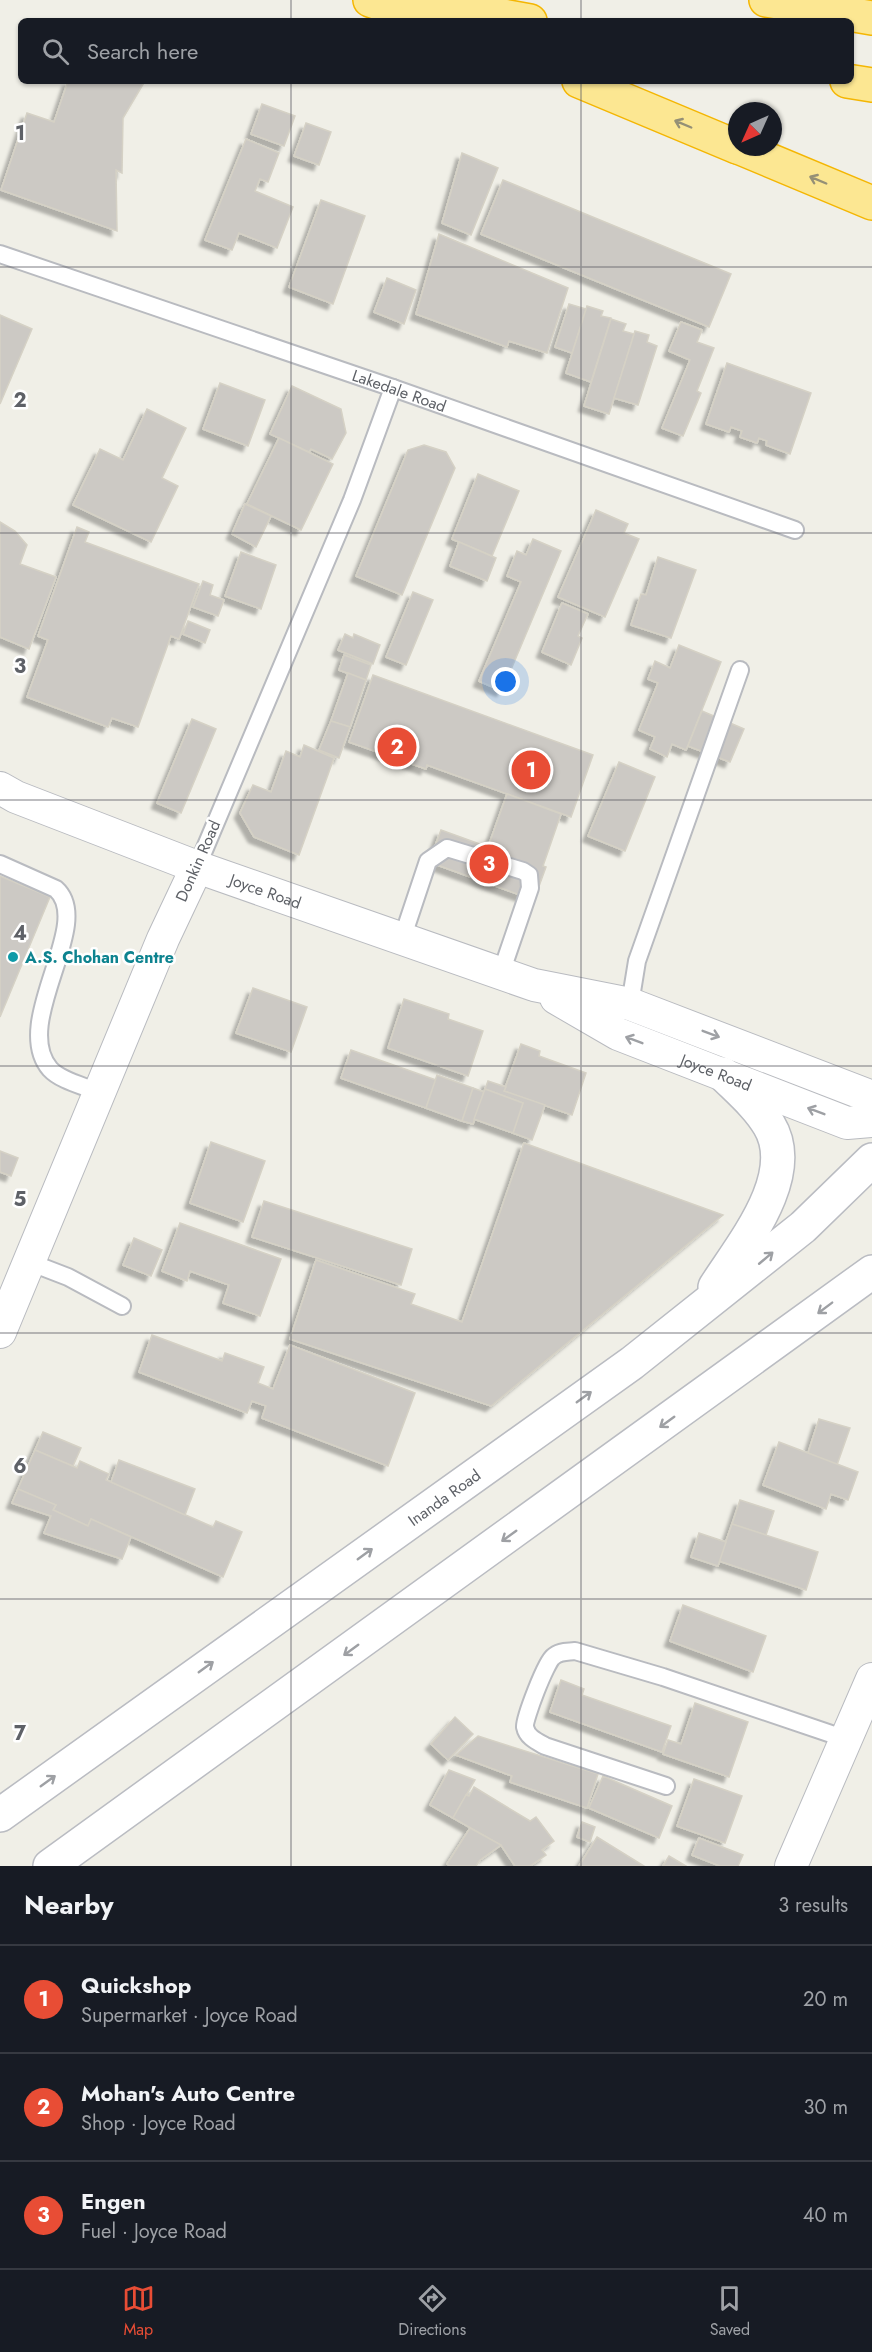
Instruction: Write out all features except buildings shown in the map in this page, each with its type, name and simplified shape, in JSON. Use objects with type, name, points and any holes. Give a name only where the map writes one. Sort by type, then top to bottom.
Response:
[{"type":"highway","points":[[370,0],[420,18]]},
{"type":"highway","points":[[416,0],[514,18]]},
{"type":"highway","points":[[766,0],[872,18]]},
{"type":"highway","points":[[854,82],[872,85]]},
{"type":"highway","points":[[586,84],[728,143]]},
{"type":"highway","points":[[759,156],[872,203]]},
{"type":"main road","points":[[703,1306],[751,1232],[774,1185],[779,1163],[777,1143],[770,1127],[757,1108],[723,1074]]},
{"type":"main road","name":"Inanda Road","points":[[0,1815],[632,1363],[803,1227],[872,1160]]},
{"type":"main road","points":[[50,1866],[872,1272]]},
{"type":"street","name":"Joyce Road","points":[[0,788],[16,797],[197,867],[534,985],[630,1004],[872,1097]]},
{"type":"street","name":"Donkin Road","points":[[0,1332],[163,939],[197,867]]},
{"type":"street","name":"Joyce Road","points":[[534,985],[618,1034],[847,1123],[872,1121]]},
{"type":"street","points":[[791,1866],[872,1679]]},
{"type":"lane","name":"Lakedale Road","points":[[0,254],[393,388],[795,530]]},
{"type":"lane","name":"Donkin Road","points":[[197,867],[352,500],[393,388]]},
{"type":"lane","points":[[630,1004],[637,961],[741,670]]},
{"type":"lane","points":[[402,939],[428,861],[441,849],[447,848],[523,871],[529,875],[530,888],[501,974]]},
{"type":"lane","points":[[0,864],[56,889],[63,895],[67,920],[44,1004],[39,1039],[44,1059],[51,1069],[99,1093]]},
{"type":"lane","points":[[29,1262],[68,1277],[122,1306]]},
{"type":"lane","points":[[666,1786],[545,1746],[530,1737],[525,1726],[527,1715],[551,1658],[562,1652],[575,1651],[663,1677],[846,1739]]},
{"type":"place","name":"Mohan's Auto Centre","points":[[397,747]]},
{"type":"place","name":"Quickshop","points":[[531,770]]},
{"type":"place","name":"Engen","points":[[489,864]]},
{"type":"place","name":"A.S. Chohan Centre","points":[[13,957]]}]
